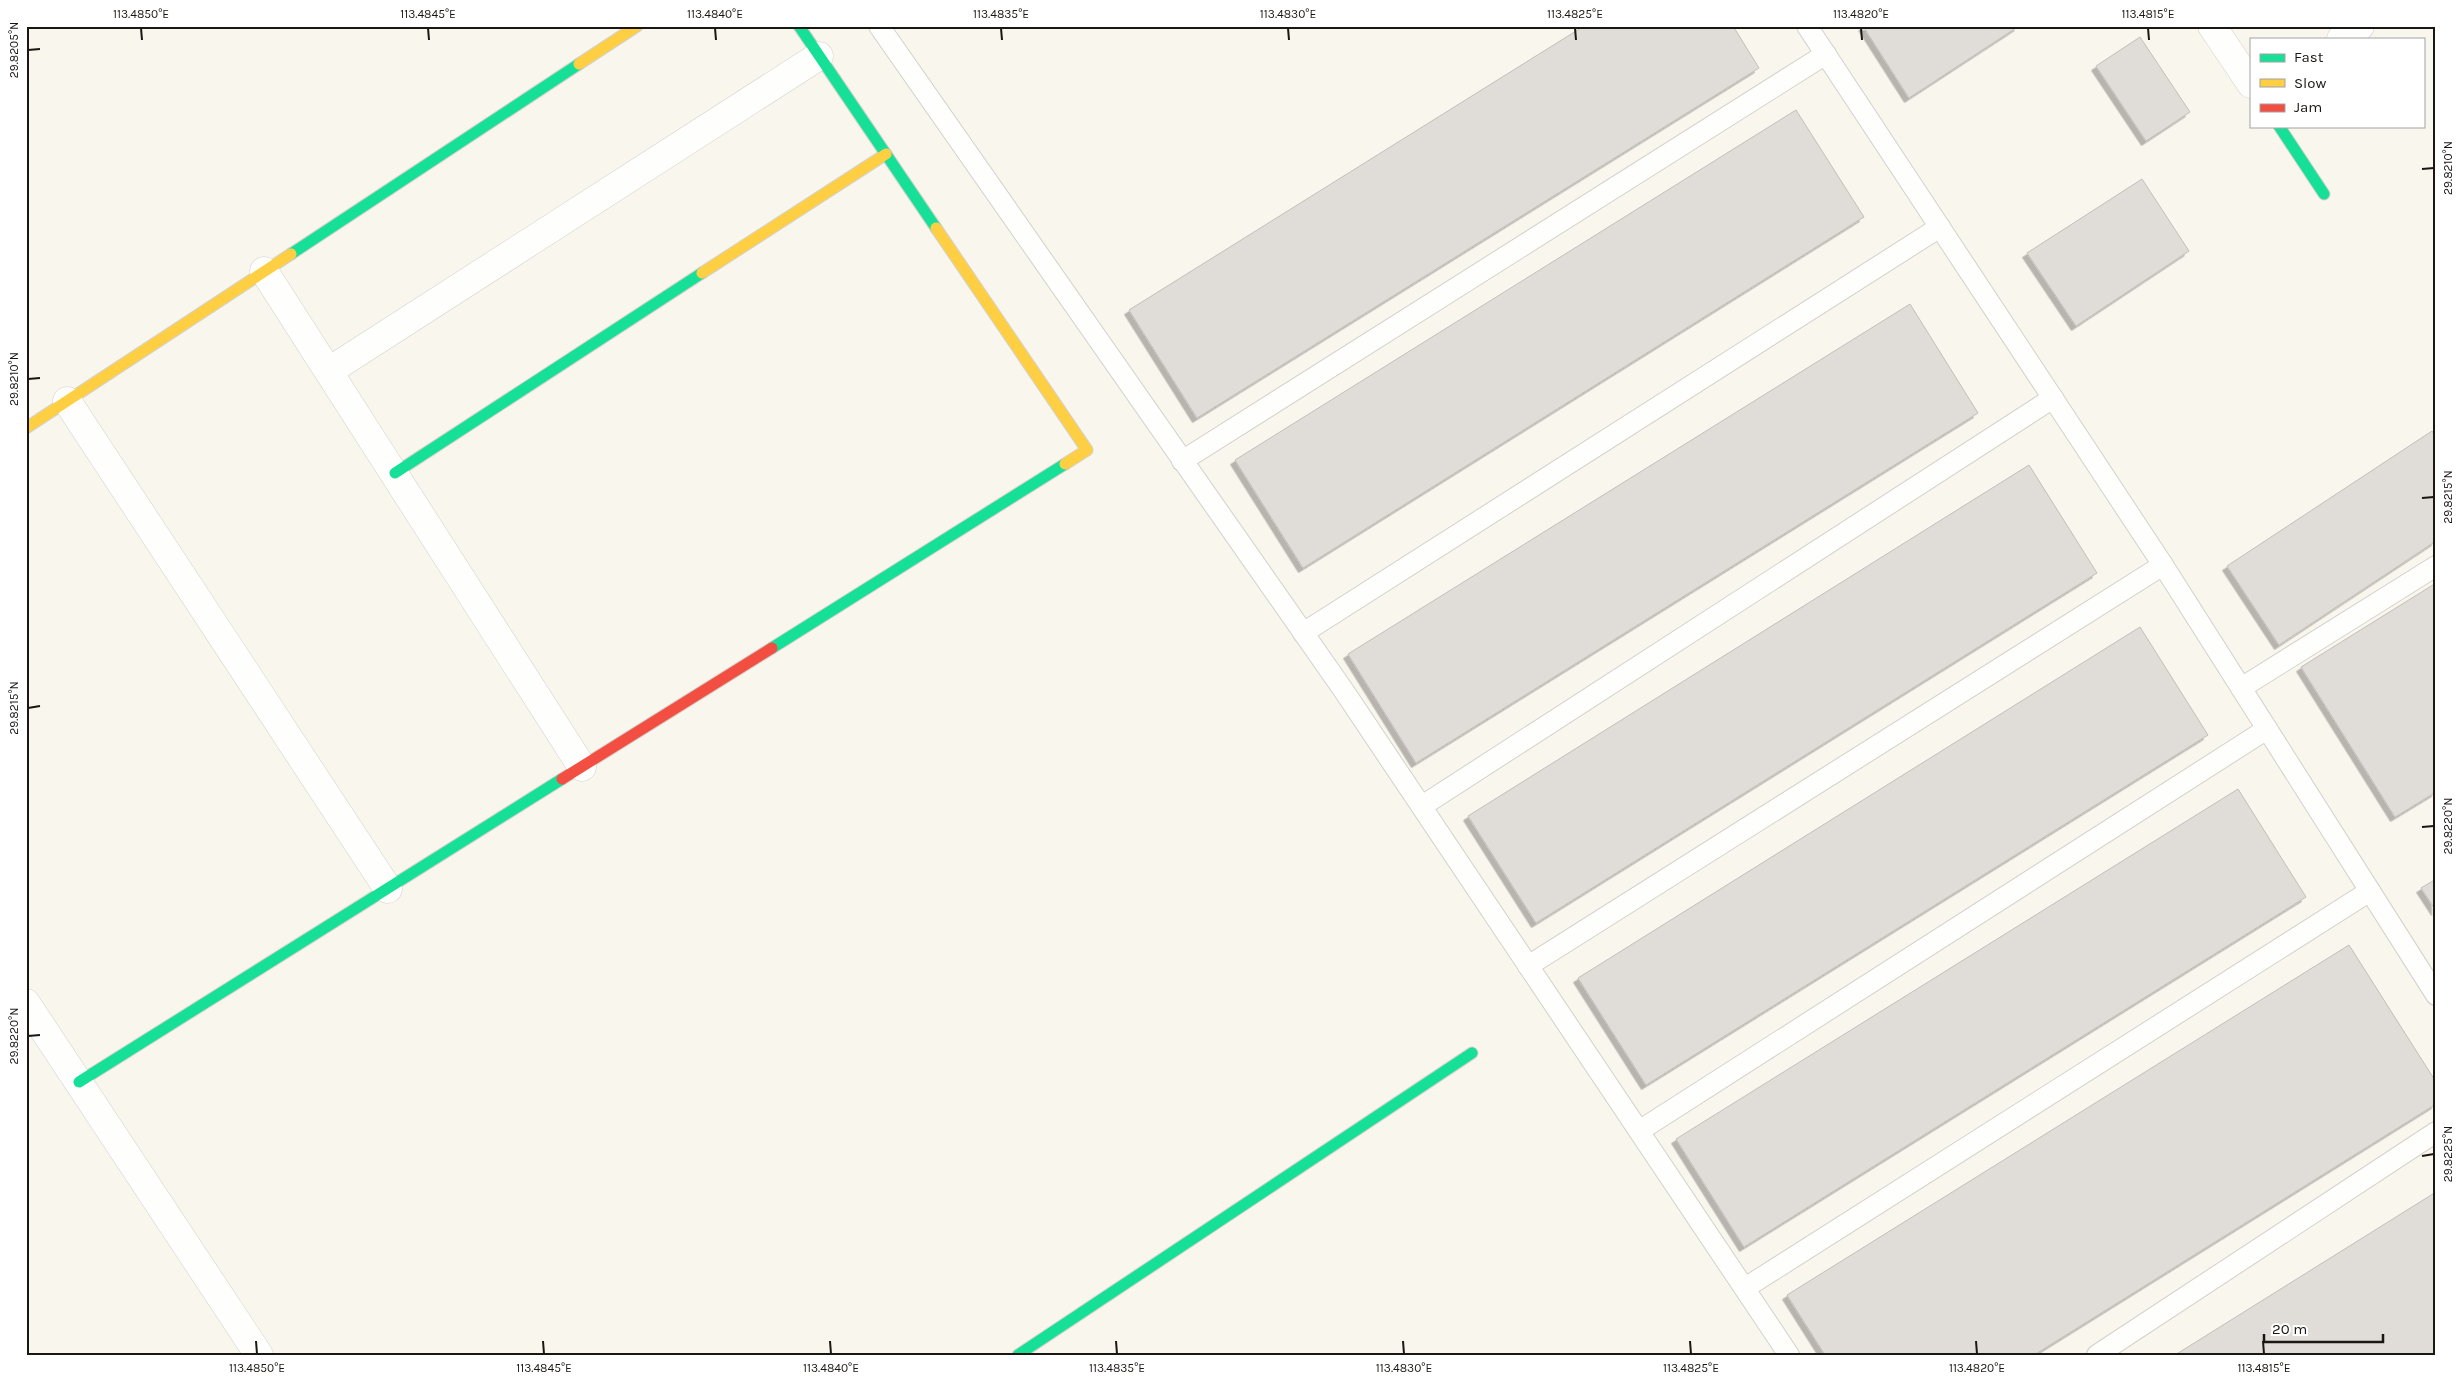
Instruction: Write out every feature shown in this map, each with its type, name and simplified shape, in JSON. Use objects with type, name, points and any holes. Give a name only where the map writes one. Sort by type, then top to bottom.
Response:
[{"type":"street","points":[[26,428],[637,26]]},
{"type":"street","points":[[80,1082],[1086,450],[799,26]]},
{"type":"street","points":[[2212,26],[2250,83]]},
{"type":"street","points":[[2342,38],[2360,26]]},
{"type":"street","points":[[329,372],[819,56]]},
{"type":"street","points":[[2280,128],[2324,194]]},
{"type":"street","points":[[395,473],[886,154]]},
{"type":"street","points":[[264,271],[582,767]]},
{"type":"street","points":[[67,401],[388,889]]},
{"type":"street","points":[[26,1003],[259,1355]]},
{"type":"street","points":[[1018,1355],[1472,1053]]},
{"type":"lane","points":[[879,26],[1422,806],[1789,1355]]},
{"type":"lane","points":[[1807,26],[2163,565],[2436,995]]},
{"type":"lane","points":[[1182,460],[1826,54]]},
{"type":"lane","points":[[1303,633],[1940,227]]},
{"type":"lane","points":[[1422,806],[2053,398]]},
{"type":"lane","points":[[1528,966],[2163,565]]},
{"type":"lane","points":[[2241,688],[2436,566]]},
{"type":"lane","points":[[1638,1131],[2267,729]]},
{"type":"lane","points":[[1745,1288],[2370,891]]},
{"type":"lane","points":[[2097,1355],[2436,1132]]},
{"type":"building","points":[[1584,26],[1733,26],[1759,68],[1197,418],[1129,310]]},
{"type":"building","points":[[1863,26],[2019,26],[1909,98]]},
{"type":"building","points":[[2140,37],[2190,112],[2146,141],[2096,66]]},
{"type":"building","points":[[1796,110],[1864,217],[1303,568],[1235,460]]},
{"type":"building","points":[[2142,179],[2189,251],[2076,326],[2027,253]]},
{"type":"building","points":[[1910,304],[1978,413],[1416,763],[1348,654]]},
{"type":"building","points":[[2432,431],[2436,437],[2436,541],[2279,645],[2227,566]]},
{"type":"building","points":[[2029,465],[2097,573],[1536,923],[1468,816]]},
{"type":"building","points":[[2436,583],[2436,792],[2395,817],[2301,667]]},
{"type":"building","points":[[2140,627],[2208,735],[1646,1085],[1578,978]]},
{"type":"building","points":[[2238,789],[2306,897],[1744,1247],[1676,1139]]},
{"type":"building","points":[[2436,879],[2436,911],[2421,888]]},
{"type":"building","points":[[2349,945],[2436,1082],[2436,1104],[2034,1355],[1825,1355],[1787,1295]]},
{"type":"building","points":[[2436,1192],[2436,1355],[2175,1355]]},
{"type":"traffic: fast","points":[[799,26],[936,228]]},
{"type":"traffic: fast","points":[[291,254],[579,64]]},
{"type":"traffic: fast","points":[[2280,128],[2324,194]]},
{"type":"traffic: fast","points":[[395,473],[702,273]]},
{"type":"traffic: fast","points":[[772,648],[1065,464]]},
{"type":"traffic: fast","points":[[79,1082],[562,779]]},
{"type":"traffic: fast","points":[[1018,1355],[1472,1053]]},
{"type":"traffic: slow","points":[[579,64],[637,26]]},
{"type":"traffic: slow","points":[[702,273],[886,154]]},
{"type":"traffic: slow","points":[[936,228],[1087,450],[1065,464]]},
{"type":"traffic: slow","points":[[26,428],[291,254]]},
{"type":"traffic: jam","points":[[562,779],[772,648]]}]
